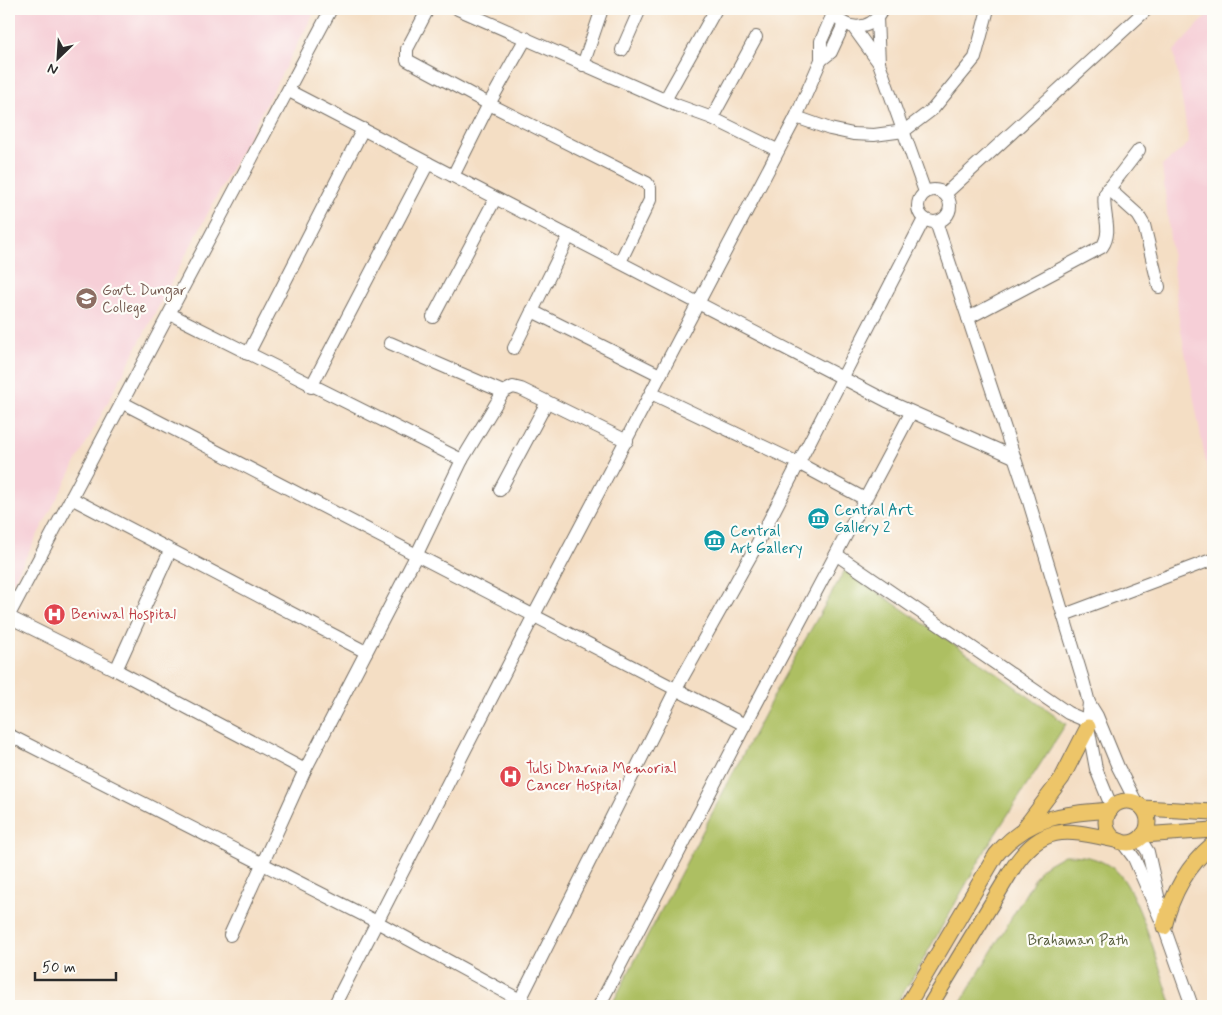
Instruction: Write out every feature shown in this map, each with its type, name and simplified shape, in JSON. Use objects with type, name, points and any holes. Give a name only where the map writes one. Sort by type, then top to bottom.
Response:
[{"type":"main road","points":[[1024,828],[1062,778],[1088,724]]},
{"type":"main road","points":[[907,1006],[996,855],[1009,839],[1024,828],[1048,819],[1111,809],[1122,802],[1140,806],[1213,812]]},
{"type":"main road","points":[[1140,806],[1148,819],[1142,837]]},
{"type":"main road","points":[[1111,809],[1106,820],[1108,830],[1112,836],[1121,842]]},
{"type":"main road","points":[[930,1006],[1026,848],[1035,840],[1055,833],[1080,833],[1121,842],[1142,837],[1213,830]]},
{"type":"main road","points":[[1164,927],[1169,906],[1186,872],[1213,844]]},
{"type":"street","points":[[304,770],[116,670],[9,616],[331,9]]},
{"type":"street","points":[[428,9],[407,49],[407,60],[489,104],[647,183],[650,188],[650,200],[620,262]]},
{"type":"street","points":[[458,9],[477,13],[583,65],[712,118],[777,150]]},
{"type":"street","points":[[583,65],[602,9]]},
{"type":"street","points":[[622,50],[640,9]]},
{"type":"street","points":[[665,100],[716,9]]},
{"type":"street","points":[[796,117],[830,129],[854,134],[874,135],[904,131],[933,109],[975,58],[988,9]]},
{"type":"street","points":[[945,194],[1147,9]]},
{"type":"street","points":[[334,1006],[534,615],[796,117],[821,60],[821,41],[832,11],[849,26],[879,64],[925,192]]},
{"type":"street","points":[[879,64],[880,14]]},
{"type":"street","points":[[849,26],[866,26],[880,14]]},
{"type":"street","points":[[821,60],[831,52],[849,26]]},
{"type":"street","points":[[712,118],[756,36]]},
{"type":"street","points":[[453,176],[489,104],[526,38]]},
{"type":"street","points":[[289,90],[495,199],[699,302],[911,413],[1014,457]]},
{"type":"street","points":[[248,354],[363,129]]},
{"type":"street","points":[[968,318],[1102,247],[1108,234],[1103,202],[1108,188],[1139,150]]},
{"type":"street","points":[[311,387],[428,163]]},
{"type":"street","points":[[1108,188],[1138,215],[1144,225],[1159,287]]},
{"type":"street","points":[[930,221],[942,220],[950,211],[950,204],[945,194],[932,190],[925,192],[918,201],[918,208],[930,221],[968,318],[1014,457],[1064,615],[1089,703],[1088,724],[1096,769],[1111,809]]},
{"type":"street","points":[[433,317],[495,199]]},
{"type":"street","points":[[9,735],[376,922],[526,1003],[676,688],[755,548],[842,376],[930,221]]},
{"type":"street","points":[[514,348],[569,236]]},
{"type":"street","points":[[532,311],[660,375]]},
{"type":"street","points":[[170,314],[311,387],[462,460]]},
{"type":"street","points":[[390,343],[503,392]]},
{"type":"street","points":[[230,935],[304,770],[416,556],[462,460],[503,392],[513,387],[627,441]]},
{"type":"street","points":[[651,393],[798,463],[865,499]]},
{"type":"street","points":[[500,490],[547,402]]},
{"type":"street","points":[[123,403],[745,725]]},
{"type":"street","points":[[599,1006],[745,725],[911,413]]},
{"type":"street","points":[[71,498],[366,652]]},
{"type":"street","points":[[116,670],[170,551]]},
{"type":"street","points":[[837,555],[1068,713],[1088,724]]},
{"type":"street","points":[[1064,615],[1211,560]]},
{"type":"street","points":[[1089,703],[1098,716],[1118,767],[1140,806]]},
{"type":"street","points":[[1142,837],[1148,852],[1164,927]]},
{"type":"street","points":[[1121,842],[1134,858],[1164,927],[1192,1006]]},
{"type":"shaded area","name":"Govt. Dungar College","points":[[9,9],[316,9],[9,589]]},
{"type":"shaded area","points":[[1213,9],[1213,501],[1179,320],[1162,166],[1189,143],[1174,51]]},
{"type":"green space","points":[[845,570],[995,672],[1066,724],[989,844],[911,981],[894,1006],[611,1006],[782,680]]},
{"type":"green space","name":"Brahaman Path","points":[[1064,855],[1085,856],[1096,859],[1114,869],[1123,878],[1140,912],[1172,1006],[959,1006],[1041,868]]},
{"type":"place","name":"Govt. Dungar College","points":[[86,299]]},
{"type":"place","name":"Central Art Gallery 2","points":[[818,519]]},
{"type":"place","name":"Central Art Gallery","points":[[714,540]]},
{"type":"place","name":"Beniwal Hospital","points":[[55,614]]},
{"type":"place","name":"Tulsi Dharnia Memorial Cancer Hospital","points":[[510,777]]}]
